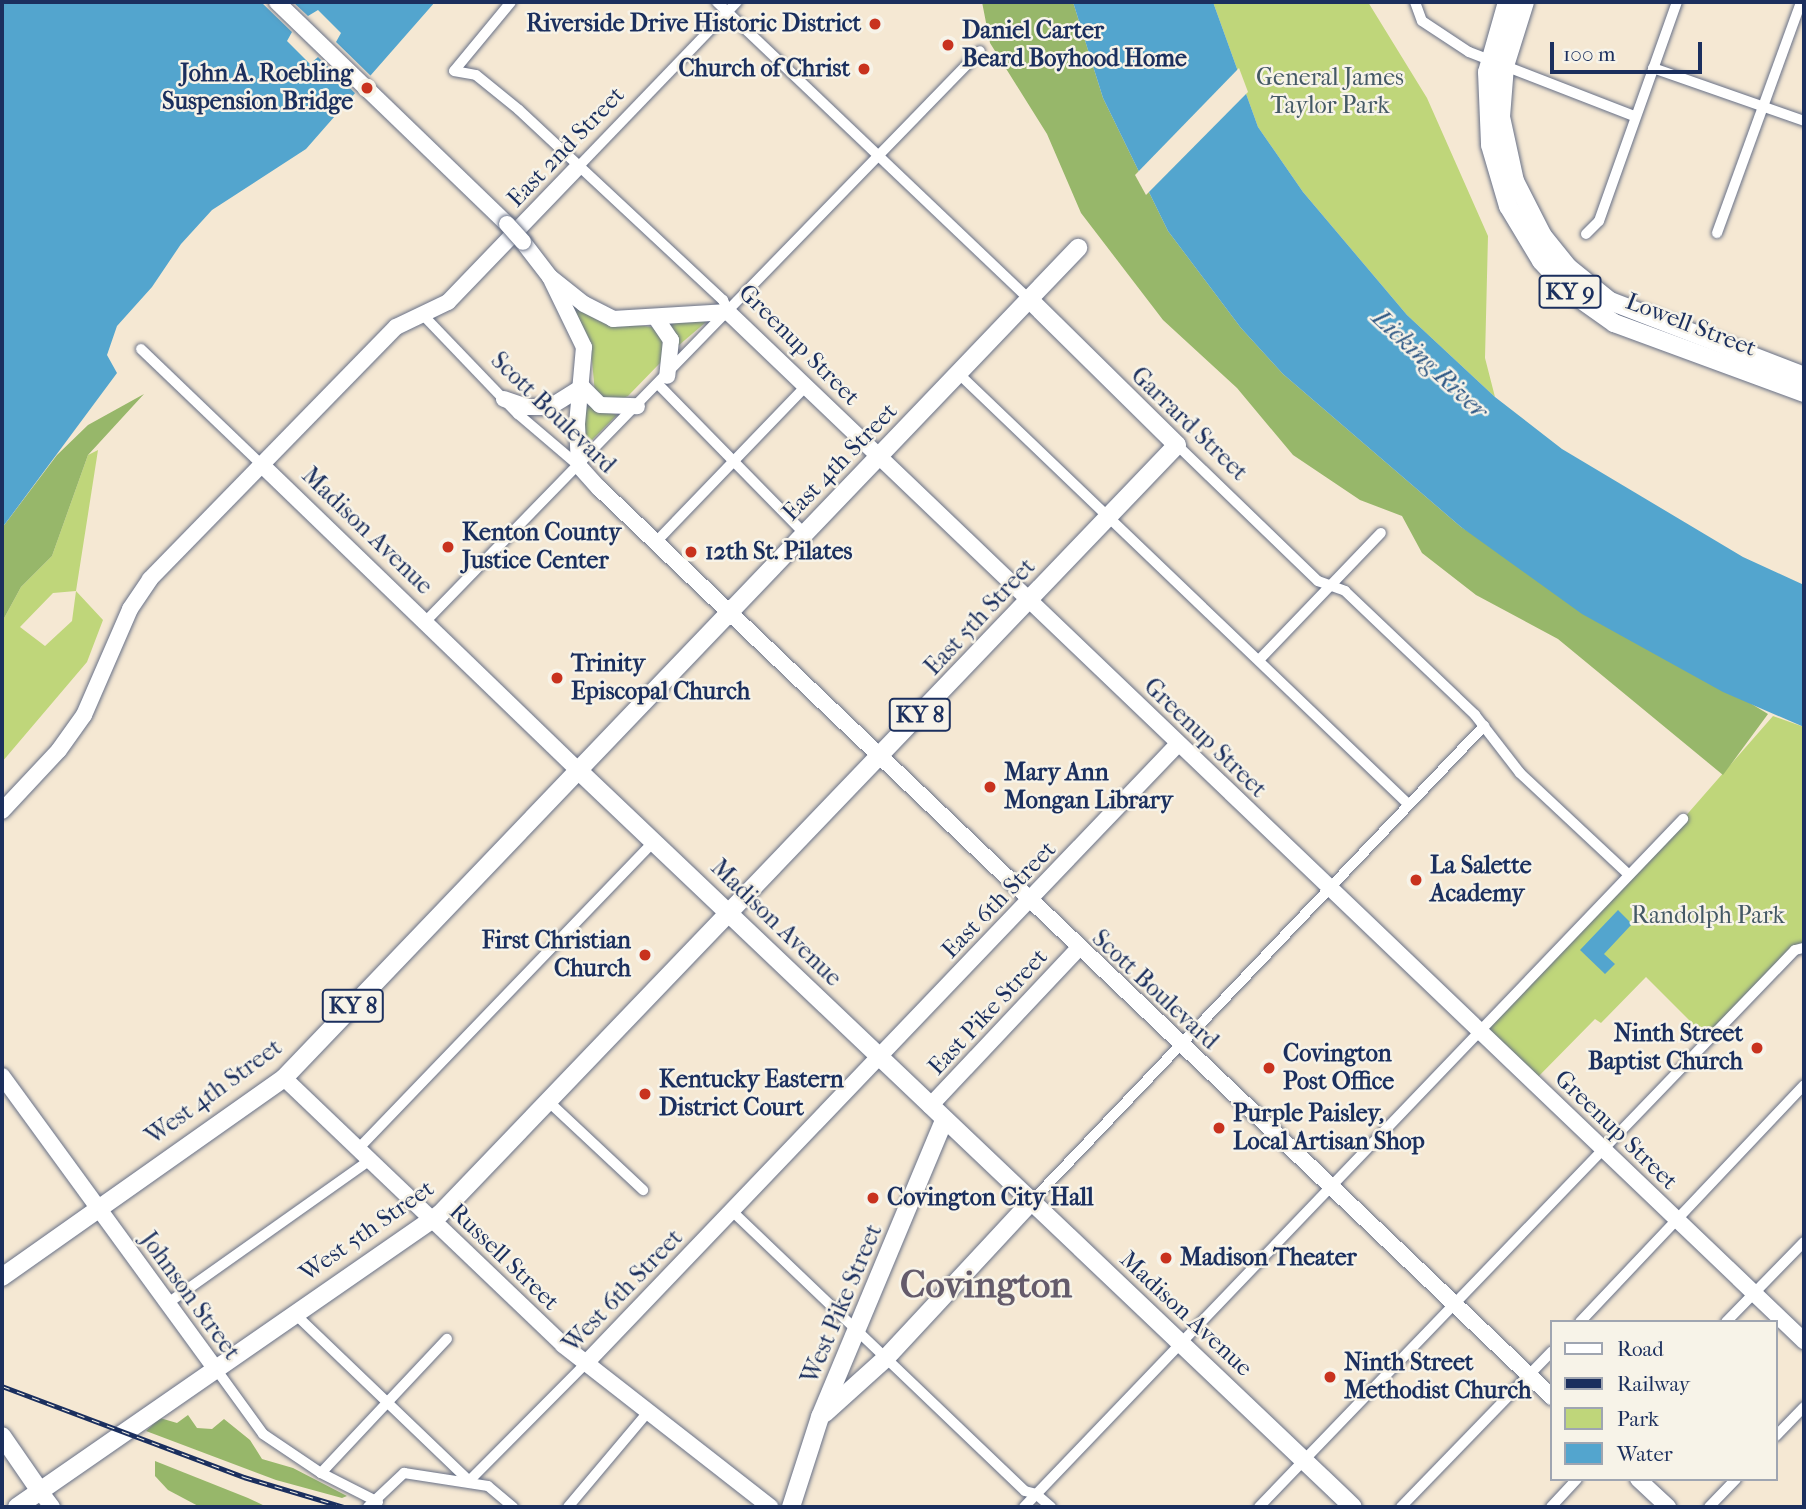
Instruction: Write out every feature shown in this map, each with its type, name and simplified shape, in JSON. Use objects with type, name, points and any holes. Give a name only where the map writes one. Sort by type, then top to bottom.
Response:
[{"type":"main road","points":[[277,2],[507,224],[550,277],[584,347],[577,424],[579,466]]},
{"type":"main road","name":"KY 9","points":[[1497,62],[1507,2]]},
{"type":"main road","name":"KY 9","points":[[1497,62],[1525,2]]},
{"type":"main road","name":"Lowell Street","points":[[1497,62],[1501,117],[1515,181],[1531,218],[1568,267],[1628,311],[1804,376]]},
{"type":"main road","name":"Lowell Street","points":[[1497,62],[1487,124],[1498,181],[1527,242],[1555,278],[1594,311],[1635,333],[1804,393]]},
{"type":"main road","name":"East 2nd Street","points":[[2,811],[59,750],[84,715],[130,609],[150,579],[397,327],[448,302],[578,167]]},
{"type":"main road","name":"East 4th Street","points":[[578,770],[1078,248]]},
{"type":"main road","points":[[550,277],[597,313],[613,318],[656,318],[728,312]]},
{"type":"main road","name":"Garrard Street","points":[[1030,300],[1177,445]]},
{"type":"main road","name":"Greenup Street","points":[[728,312],[1804,1341]]},
{"type":"main road","points":[[656,318],[671,340],[662,380]]},
{"type":"main road","points":[[504,399],[527,407],[550,407],[582,387]]},
{"type":"main road","points":[[582,387],[600,405],[637,407]]},
{"type":"main road","name":"East 5th Street","points":[[730,912],[1177,445]]},
{"type":"main road","name":"Madison Avenue","points":[[262,464],[578,770],[880,1055],[944,1121],[1353,1507]]},
{"type":"main road","name":"Scott Boulevard","points":[[579,466],[654,544],[729,612],[1078,948],[1550,1395]]},
{"type":"main road","name":"East 6th Street","points":[[880,1055],[1178,744]]},
{"type":"main road","name":"West 4th Street","points":[[2,1277],[97,1207],[284,1078],[578,770]]},
{"type":"main road","name":"West 5th Street","points":[[17,1507],[431,1219],[549,1102],[730,912]]},
{"type":"main road","name":"East Pike Street","points":[[930,1106],[1078,948]]},
{"type":"main road","name":"West 6th Street","points":[[586,1363],[880,1055]]},
{"type":"main road","name":"Johnson Street","points":[[2,1076],[216,1369]]},
{"type":"main road","name":"Russell Street","points":[[284,1078],[586,1363],[770,1507]]},
{"type":"main road","name":"West Pike Street","points":[[791,1507],[820,1417],[944,1121]]},
{"type":"main road","points":[[820,1417],[885,1359],[1030,1203]]},
{"type":"main road","points":[[2,1436],[52,1507]]},
{"type":"main road","points":[[1640,1481],[1668,1507]]},
{"type":"street","name":"Greenup Street","points":[[511,2],[454,71],[476,75],[723,300],[728,312]]},
{"type":"street","name":"Garrard Street","points":[[717,2],[1030,300]]},
{"type":"street","name":"East 2nd Street","points":[[578,167],[737,2]]},
{"type":"street","points":[[1415,2],[1414,10],[1423,22],[1446,40],[1634,116]]},
{"type":"street","points":[[1586,234],[1599,221],[1634,116],[1678,2]]},
{"type":"street","points":[[1717,233],[1801,2]]},
{"type":"street","points":[[425,622],[637,407],[980,51]]},
{"type":"street","points":[[1654,68],[1804,121]]},
{"type":"street","name":"Scott Boulevard","points":[[422,314],[504,399],[564,457],[579,466]]},
{"type":"street","name":"Madison Avenue","points":[[141,349],[262,464]]},
{"type":"street","points":[[959,374],[1408,804]]},
{"type":"street","points":[[662,380],[732,461],[805,534]]},
{"type":"street","points":[[654,544],[807,385]]},
{"type":"street","name":"Garrard Street","points":[[1177,445],[1318,580],[1345,591],[1484,726],[1520,773],[1629,875]]},
{"type":"street","points":[[1259,660],[1381,533]]},
{"type":"street","points":[[1030,1203],[1484,726]]},
{"type":"street","points":[[1024,1507],[1683,819]]},
{"type":"street","points":[[168,1303],[364,1154],[654,841]]},
{"type":"street","points":[[1259,1507],[1453,1302],[1800,949]]},
{"type":"street","points":[[1582,1320],[1804,1085]]},
{"type":"street","points":[[549,1102],[643,1190]]},
{"type":"street","points":[[732,1212],[1026,1491],[1037,1493],[1051,1507]]},
{"type":"street","points":[[1728,1320],[1804,1242]]},
{"type":"street","points":[[294,1313],[469,1481]]},
{"type":"street","points":[[321,1473],[447,1339]]},
{"type":"street","points":[[1401,1507],[1550,1352]]},
{"type":"street","name":"West 6th Street","points":[[469,1481],[586,1363]]},
{"type":"street","name":"Johnson Street","points":[[216,1369],[262,1434],[374,1505]]},
{"type":"street","points":[[1778,1434],[1804,1407]]},
{"type":"street","points":[[568,1507],[648,1412]]},
{"type":"street","points":[[374,1505],[404,1473],[488,1486],[508,1506]]},
{"type":"street","points":[[1550,1507],[1575,1481]]},
{"type":"street","points":[[1709,1507],[1733,1481]]},
{"type":"green space","points":[[982,2],[1073,2],[1103,98],[1168,231],[1241,328],[1283,374],[1461,527],[1768,714],[1723,775],[1558,639],[1476,595],[1422,553],[1402,516],[1360,500],[1293,455],[1237,388],[1163,320],[1081,213],[1047,134],[990,43]]},
{"type":"green space","name":"General James Taylor Park","points":[[1213,2],[1368,2],[1427,98],[1488,236],[1485,358],[1495,397],[1407,315],[1303,192],[1258,127]]},
{"type":"green space","points":[[570,303],[597,320],[652,327],[665,341],[661,362],[628,396],[612,403],[595,393],[591,350]]},
{"type":"green space","points":[[666,321],[706,321],[706,322],[678,346]]},
{"type":"green space","points":[[144,394],[88,455],[52,556],[21,587],[2,622],[2,528],[57,455],[88,425]]},
{"type":"green space","points":[[587,405],[617,415],[586,446],[583,432]]},
{"type":"green space","points":[[98,450],[76,591],[103,620],[87,662],[2,762],[2,622],[21,587],[52,556],[88,455]],"holes":[[[76,591],[72,621],[45,646],[20,627],[53,593]]]},
{"type":"green space","name":"Randolph Park","points":[[1773,716],[1804,727],[1804,948],[1709,1040],[1646,977],[1601,1023],[1595,1019],[1533,1082],[1479,1031],[1683,819]]},
{"type":"green space","points":[[188,1415],[197,1428],[212,1429],[224,1419],[250,1440],[262,1459],[293,1468],[347,1496],[342,1498],[276,1480],[146,1431],[160,1418],[177,1423]]},
{"type":"green space","points":[[155,1461],[267,1507],[200,1507],[168,1490],[155,1476]]},
{"type":"water","points":[[2,2],[435,2],[306,149],[212,210],[181,244],[152,287],[117,326],[107,355],[117,373],[2,528]]},
{"type":"water","name":"Licking River","points":[[1073,2],[1213,2],[1258,127],[1303,192],[1407,315],[1495,397],[1562,449],[1743,557],[1804,585],[1804,727],[1723,692],[1582,614],[1461,527],[1283,374],[1241,328],[1168,231],[1103,98]]},
{"type":"water","points":[[1618,910],[1632,924],[1604,954],[1615,964],[1605,974],[1580,950]]},
{"type":"pier","points":[[261,2],[293,2],[308,16],[318,10],[341,33],[336,42],[374,79],[358,96],[318,57],[310,64],[287,41],[292,32]]},
{"type":"pier","points":[[1239,68],[1248,92],[1146,195],[1135,175]]},
{"type":"railway","points":[[2,1386],[244,1477],[344,1507]]},
{"type":"place","name":"Riverside Drive Historic District","points":[[875,24]]},
{"type":"place","name":"Daniel Carter Beard Boyhood Home","points":[[948,45]]},
{"type":"place","name":"Church of Christ","points":[[864,69]]},
{"type":"place","name":"John A. Roebling Suspension Bridge","points":[[367,88]]},
{"type":"place","name":"Kenton County Justice Center","points":[[448,547]]},
{"type":"place","name":"12th St. Pilates","points":[[691,552]]},
{"type":"place","name":"Trinity Episcopal Church","points":[[557,678]]},
{"type":"place","name":"Mary Ann Mongan Library","points":[[990,787]]},
{"type":"place","name":"La Salette Academy","points":[[1416,880]]},
{"type":"place","name":"First Christian Church","points":[[645,955]]},
{"type":"place","name":"Ninth Street Baptist Church","points":[[1757,1048]]},
{"type":"place","name":"Covington Post Office","points":[[1269,1068]]},
{"type":"place","name":"Kentucky Eastern District Court","points":[[645,1094]]},
{"type":"place","name":"Purple Paisley, Local Artisan Shop","points":[[1219,1128]]},
{"type":"place","name":"Covington City Hall","points":[[873,1198]]},
{"type":"place","name":"Madison Theater","points":[[1166,1258]]},
{"type":"place","name":"Ninth Street Methodist Church","points":[[1330,1377]]},
{"type":"district","name":"Covington","points":[[986,1285]]}]
